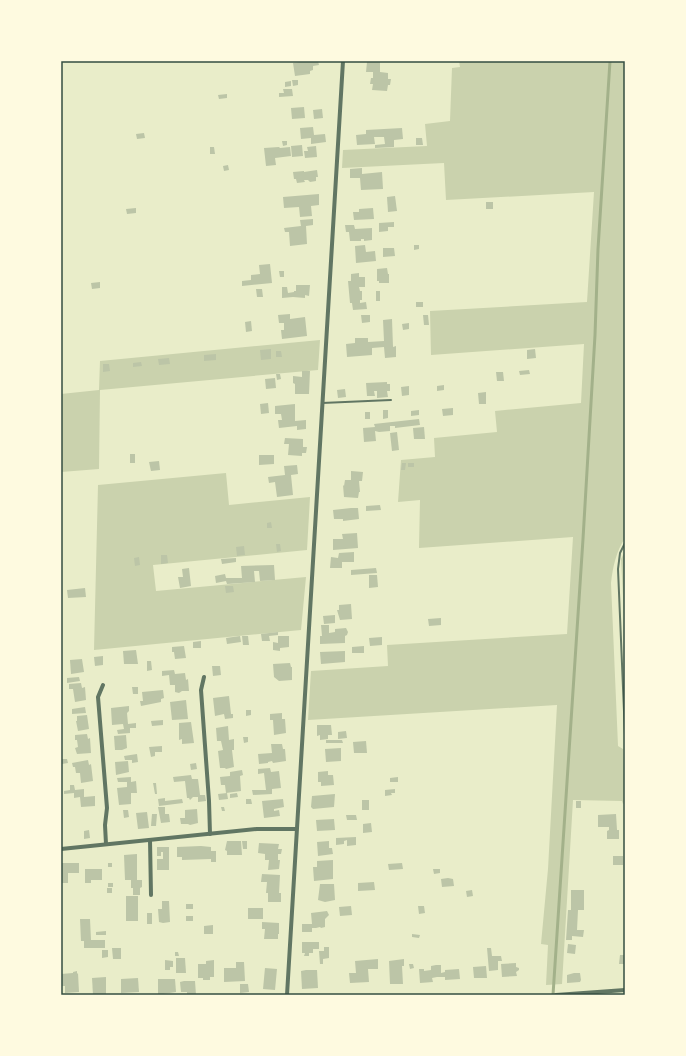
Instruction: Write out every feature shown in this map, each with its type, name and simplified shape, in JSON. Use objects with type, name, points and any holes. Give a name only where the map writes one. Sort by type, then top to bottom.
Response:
[{"type":"street","points":[[287,995],[343,61]]},
{"type":"street","points":[[204,677],[201,690],[210,834]]},
{"type":"street","points":[[102,685],[98,697],[106,808],[106,844]]},
{"type":"street","points":[[61,849],[263,828],[296,829]]},
{"type":"street","points":[[150,840],[151,894]]},
{"type":"street","points":[[556,995],[625,990]]},
{"type":"lane","points":[[322,403],[391,400]]},
{"type":"lane","points":[[625,543],[620,553],[618,569],[625,735]]},
{"type":"green space","points":[[459,61],[625,61],[625,538],[615,559],[611,583],[618,746],[623,749],[625,803],[623,804],[622,801],[573,800],[562,984],[546,985],[548,945],[541,944],[548,869],[557,705],[308,720],[311,671],[388,666],[387,645],[567,634],[573,537],[419,548],[420,500],[398,502],[401,460],[435,457],[434,438],[497,432],[495,411],[581,403],[584,344],[431,355],[430,311],[587,302],[594,192],[446,200],[444,163],[342,168],[343,150],[427,146],[425,124],[450,121],[452,68],[460,67]]},
{"type":"green space","points":[[320,340],[318,370],[100,390],[99,469],[61,472],[61,394],[99,390],[100,361]]},
{"type":"green space","points":[[226,473],[229,505],[310,497],[307,550],[153,565],[156,591],[306,577],[301,630],[94,650],[98,485]]},
{"type":"green space","points":[[625,551],[625,634],[621,559]]},
{"type":"building","points":[[318,61],[319,65],[313,66],[313,70],[310,71],[310,74],[295,76],[293,63]]},
{"type":"building","points":[[367,62],[380,62],[380,72],[388,73],[388,79],[391,79],[387,91],[372,90],[373,84],[370,84],[371,78],[373,78],[373,72],[366,72]]},
{"type":"building","points":[[292,80],[298,80],[298,85],[293,86]]},
{"type":"building","points":[[291,81],[291,86],[285,87],[285,82]]},
{"type":"building","points":[[283,89],[292,89],[293,96],[279,97],[279,93],[284,93]]},
{"type":"building","points":[[227,94],[227,98],[219,99],[218,95]]},
{"type":"building","points":[[304,107],[305,118],[292,119],[291,108]]},
{"type":"building","points":[[322,109],[323,118],[314,119],[313,110]]},
{"type":"building","points":[[313,127],[314,135],[325,134],[326,142],[311,144],[311,138],[301,139],[300,128]]},
{"type":"building","points":[[402,128],[403,139],[394,140],[394,147],[375,148],[375,145],[385,144],[384,137],[374,137],[375,144],[357,145],[356,135],[366,134],[366,130]]},
{"type":"building","points":[[144,133],[145,138],[137,139],[136,134]]},
{"type":"building","points":[[416,138],[422,138],[423,145],[416,145]]},
{"type":"building","points":[[282,141],[287,141],[287,145],[283,146]]},
{"type":"building","points":[[302,145],[303,156],[292,157],[291,146]]},
{"type":"building","points":[[316,146],[317,157],[305,158],[304,151],[308,151],[307,147]]},
{"type":"building","points":[[210,147],[214,147],[215,154],[210,154]]},
{"type":"building","points":[[290,147],[291,156],[275,158],[276,165],[266,166],[264,148]]},
{"type":"building","points":[[228,165],[229,170],[224,171],[223,166]]},
{"type":"building","points":[[362,168],[362,174],[382,172],[383,189],[361,190],[360,178],[350,178],[350,169]]},
{"type":"building","points":[[317,170],[318,177],[316,177],[316,181],[310,182],[308,180],[304,180],[305,182],[297,183],[296,179],[294,179],[293,172]]},
{"type":"building","points":[[319,194],[319,205],[311,206],[312,216],[300,217],[299,207],[284,208],[283,197]]},
{"type":"building","points":[[395,196],[397,211],[388,212],[387,197]]},
{"type":"building","points":[[486,202],[493,202],[493,209],[486,209]]},
{"type":"building","points":[[136,208],[136,213],[127,214],[126,209]]},
{"type":"building","points":[[373,208],[374,219],[354,220],[353,212],[359,212],[359,209]]},
{"type":"building","points":[[313,219],[313,225],[306,226],[307,244],[290,246],[289,232],[285,232],[284,228],[301,226],[300,220]]},
{"type":"building","points":[[394,222],[394,227],[388,227],[388,231],[379,232],[379,223]]},
{"type":"building","points":[[345,225],[354,225],[355,229],[372,228],[372,240],[364,241],[364,239],[361,239],[361,241],[350,241],[349,232],[346,232]]},
{"type":"building","points":[[365,245],[366,252],[375,251],[376,261],[356,263],[355,246]]},
{"type":"building","points":[[414,245],[419,245],[419,249],[414,250]]},
{"type":"building","points":[[383,248],[394,248],[395,256],[383,257]]},
{"type":"building","points":[[270,264],[272,283],[242,286],[242,281],[251,280],[251,275],[260,274],[259,265]]},
{"type":"building","points":[[387,268],[389,283],[379,283],[379,281],[377,281],[377,269]]},
{"type":"building","points":[[279,271],[284,271],[284,277],[280,277]]},
{"type":"building","points":[[359,273],[359,277],[365,277],[365,287],[359,287],[360,291],[362,291],[362,300],[360,300],[360,303],[366,302],[367,309],[353,310],[352,303],[350,303],[348,281],[351,281],[351,274]]},
{"type":"building","points":[[100,282],[100,288],[92,289],[91,283]]},
{"type":"building","points":[[296,285],[310,285],[309,296],[305,295],[305,298],[282,298],[282,287],[287,287],[288,293],[296,291]]},
{"type":"building","points":[[256,289],[262,289],[263,297],[257,297]]},
{"type":"building","points":[[376,291],[380,291],[380,301],[376,301]]},
{"type":"building","points":[[416,302],[423,302],[423,307],[416,307]]},
{"type":"building","points":[[290,314],[290,319],[305,317],[307,336],[282,339],[281,330],[284,330],[284,323],[279,323],[278,315]]},
{"type":"building","points":[[361,315],[370,315],[370,322],[362,323]]},
{"type":"building","points":[[423,315],[428,315],[429,325],[424,325]]},
{"type":"building","points":[[392,319],[393,347],[396,346],[396,357],[385,358],[384,347],[372,348],[372,355],[347,357],[346,344],[355,343],[355,338],[368,338],[368,342],[384,341],[383,320]]},
{"type":"building","points":[[251,321],[252,331],[246,332],[245,322]]},
{"type":"building","points":[[409,323],[409,329],[403,330],[402,324]]},
{"type":"building","points":[[271,349],[271,359],[261,360],[260,350]]},
{"type":"building","points":[[535,349],[536,358],[527,359],[527,350]]},
{"type":"building","points":[[276,351],[281,351],[282,357],[276,357]]},
{"type":"building","points":[[216,354],[216,360],[204,361],[204,355]]},
{"type":"building","points":[[169,358],[170,364],[159,365],[158,359]]},
{"type":"building","points":[[141,362],[142,366],[133,367],[133,363]]},
{"type":"building","points":[[103,364],[109,364],[110,371],[103,372]]},
{"type":"building","points":[[529,370],[530,374],[520,375],[519,371]]},
{"type":"building","points":[[302,371],[310,371],[309,394],[295,394],[293,376],[302,377]]},
{"type":"building","points":[[496,372],[503,372],[504,381],[497,381]]},
{"type":"building","points":[[276,374],[280,374],[281,379],[277,380]]},
{"type":"building","points":[[275,378],[276,388],[266,389],[265,379]]},
{"type":"building","points":[[387,382],[387,384],[390,384],[390,391],[387,391],[388,397],[377,398],[377,391],[374,391],[375,396],[367,396],[366,383]]},
{"type":"building","points":[[444,385],[444,390],[437,391],[437,386]]},
{"type":"building","points":[[409,386],[409,395],[402,396],[401,387]]},
{"type":"building","points":[[345,389],[346,397],[338,398],[337,390]]},
{"type":"building","points":[[486,392],[486,404],[479,404],[478,393]]},
{"type":"building","points":[[268,403],[269,413],[261,414],[260,404]]},
{"type":"building","points":[[295,404],[295,421],[306,420],[306,429],[297,430],[297,426],[279,428],[278,420],[282,420],[281,414],[275,414],[275,406]]},
{"type":"building","points":[[453,408],[453,415],[443,416],[442,409]]},
{"type":"building","points":[[383,410],[388,410],[388,418],[383,419]]},
{"type":"building","points":[[419,410],[419,415],[411,416],[411,411]]},
{"type":"building","points":[[365,412],[370,412],[370,419],[365,419]]},
{"type":"building","points":[[419,419],[420,425],[395,428],[395,426],[390,426],[390,431],[375,431],[376,441],[364,442],[363,428],[375,427],[374,424]]},
{"type":"building","points":[[424,427],[425,439],[414,439],[413,428]]},
{"type":"building","points":[[397,432],[399,450],[392,451],[390,433]]},
{"type":"building","points":[[285,438],[303,439],[303,447],[307,447],[306,453],[302,453],[302,456],[288,455],[289,444],[284,444]]},
{"type":"building","points":[[130,454],[135,454],[135,463],[130,463]]},
{"type":"building","points":[[259,455],[274,455],[274,464],[259,465]]},
{"type":"building","points":[[159,461],[160,470],[151,471],[149,462]]},
{"type":"building","points":[[402,463],[406,463],[405,470],[401,470]]},
{"type":"building","points":[[408,463],[414,463],[414,467],[408,467]]},
{"type":"building","points":[[297,465],[298,474],[291,475],[293,495],[277,497],[275,482],[269,483],[268,477],[285,475],[284,466]]},
{"type":"building","points":[[351,471],[363,472],[362,481],[359,481],[360,492],[358,498],[344,497],[343,485],[344,486],[345,480],[351,480]]},
{"type":"building","points":[[380,505],[381,510],[366,511],[366,506]]},
{"type":"building","points":[[358,508],[359,519],[343,521],[343,519],[334,519],[333,510]]},
{"type":"building","points":[[271,522],[272,528],[267,528],[267,523]]},
{"type":"building","points":[[357,533],[358,548],[333,550],[333,539],[343,539],[342,534]]},
{"type":"building","points":[[276,544],[280,544],[281,551],[277,552]]},
{"type":"building","points":[[244,546],[245,555],[237,556],[236,547]]},
{"type":"building","points":[[354,552],[354,562],[342,562],[342,568],[330,568],[331,557],[338,558],[339,553]]},
{"type":"building","points":[[161,555],[167,555],[168,563],[161,564]]},
{"type":"building","points":[[139,557],[140,565],[135,566],[134,558]]},
{"type":"building","points":[[236,558],[236,562],[222,564],[221,559]]},
{"type":"building","points":[[274,565],[275,580],[260,581],[259,571],[254,571],[255,582],[227,584],[226,581],[216,583],[215,576],[225,574],[226,578],[242,578],[241,566]]},
{"type":"building","points":[[189,568],[191,586],[180,588],[178,577],[183,577],[182,569]]},
{"type":"building","points":[[376,568],[377,573],[351,575],[351,570]]},
{"type":"building","points":[[369,575],[377,575],[378,587],[369,588]]},
{"type":"building","points":[[225,586],[233,586],[234,592],[226,593]]},
{"type":"building","points":[[85,588],[86,597],[68,598],[67,590]]},
{"type":"building","points":[[351,604],[352,619],[340,620],[337,610],[339,610],[339,605]]},
{"type":"building","points":[[335,615],[335,623],[324,624],[323,616]]},
{"type":"building","points":[[441,618],[441,625],[429,626],[428,619]]},
{"type":"building","points":[[321,625],[329,625],[329,633],[335,632],[335,629],[346,628],[348,632],[345,636],[345,643],[320,644],[320,636],[322,636]]},
{"type":"building","points":[[278,632],[278,635],[269,636],[270,641],[262,641],[261,634]]},
{"type":"building","points":[[240,636],[241,642],[227,644],[226,638]]},
{"type":"building","points":[[242,636],[248,636],[249,645],[243,645]]},
{"type":"building","points":[[278,636],[289,636],[289,647],[280,648],[280,651],[273,650],[273,642],[278,643]]},
{"type":"building","points":[[382,637],[382,645],[370,646],[369,638]]},
{"type":"building","points":[[201,641],[201,648],[193,648],[193,642]]},
{"type":"building","points":[[184,646],[186,658],[175,659],[174,652],[172,652],[172,647]]},
{"type":"building","points":[[364,646],[364,653],[352,653],[352,647]]},
{"type":"building","points":[[136,650],[138,664],[124,664],[123,651]]},
{"type":"building","points":[[345,651],[345,662],[321,664],[320,652]]},
{"type":"building","points":[[103,656],[103,665],[95,666],[94,657]]},
{"type":"building","points":[[82,659],[84,672],[71,674],[70,660]]},
{"type":"building","points":[[147,661],[151,661],[152,670],[147,671]]},
{"type":"building","points":[[290,663],[292,667],[292,680],[279,681],[274,677],[273,664]]},
{"type":"building","points":[[212,666],[220,666],[221,675],[213,676]]},
{"type":"building","points":[[174,670],[175,674],[185,673],[186,680],[188,679],[189,691],[182,691],[179,693],[175,692],[175,685],[170,685],[169,675],[162,676],[162,671]]},
{"type":"building","points":[[79,677],[80,681],[67,683],[67,678]]},
{"type":"building","points":[[81,683],[82,688],[85,687],[86,700],[75,702],[73,689],[69,689],[69,684]]},
{"type":"building","points":[[132,687],[138,687],[138,694],[133,694]]},
{"type":"building","points":[[163,690],[164,698],[161,699],[161,702],[141,706],[140,701],[143,701],[142,692]]},
{"type":"building","points":[[229,696],[231,714],[233,714],[233,718],[225,719],[224,714],[215,716],[213,698]]},
{"type":"building","points":[[186,700],[188,719],[172,720],[170,702]]},
{"type":"building","points":[[129,706],[129,711],[127,713],[128,724],[136,723],[136,728],[130,728],[130,733],[118,734],[117,730],[124,729],[123,724],[112,725],[111,708]]},
{"type":"building","points":[[85,707],[86,713],[72,714],[72,709]]},
{"type":"building","points":[[246,710],[251,710],[251,715],[246,716]]},
{"type":"building","points":[[282,713],[282,719],[285,719],[286,733],[274,735],[273,720],[270,720],[270,714]]},
{"type":"building","points":[[87,715],[89,729],[78,731],[76,721],[77,716]]},
{"type":"building","points":[[163,720],[163,725],[152,726],[151,721]]},
{"type":"building","points":[[191,722],[194,743],[182,744],[182,739],[179,740],[179,723]]},
{"type":"building","points":[[317,725],[331,725],[332,735],[328,735],[328,739],[320,740],[320,735],[317,736]]},
{"type":"building","points":[[228,726],[229,740],[234,739],[234,750],[232,750],[234,767],[226,769],[220,768],[218,751],[223,750],[221,741],[217,741],[216,728]]},
{"type":"building","points":[[346,731],[347,738],[338,739],[338,732]]},
{"type":"building","points":[[87,734],[88,739],[90,738],[91,753],[77,754],[75,748],[78,747],[77,740],[75,740],[75,735]]},
{"type":"building","points":[[126,735],[127,748],[115,750],[114,736]]},
{"type":"building","points":[[243,737],[248,737],[248,742],[244,743]]},
{"type":"building","points":[[326,740],[342,740],[343,743],[326,743]]},
{"type":"building","points":[[366,741],[367,753],[354,753],[353,742]]},
{"type":"building","points":[[271,744],[282,744],[283,749],[285,749],[286,761],[273,763],[272,761],[259,764],[258,754],[272,753]]},
{"type":"building","points":[[162,746],[162,752],[155,752],[155,756],[151,757],[149,747]]},
{"type":"building","points":[[341,748],[341,761],[326,762],[325,749]]},
{"type":"building","points":[[137,754],[138,762],[132,763],[132,760],[125,760],[124,756]]},
{"type":"building","points":[[62,759],[67,759],[68,763],[62,764]]},
{"type":"building","points":[[88,760],[89,765],[91,764],[93,781],[81,783],[80,773],[76,773],[75,767],[73,767],[72,763]]},
{"type":"building","points":[[128,761],[129,772],[116,775],[115,762]]},
{"type":"building","points":[[196,763],[197,769],[191,770],[190,764]]},
{"type":"building","points":[[270,768],[271,772],[279,771],[281,788],[272,789],[272,794],[253,795],[252,790],[266,790],[264,773],[258,774],[258,769]]},
{"type":"building","points":[[242,770],[243,775],[240,776],[241,791],[226,793],[225,785],[221,785],[220,777],[230,776],[230,772]]},
{"type":"building","points":[[328,771],[328,775],[333,775],[334,785],[321,786],[321,782],[318,782],[318,772]]},
{"type":"building","points":[[191,775],[192,779],[198,779],[200,795],[205,795],[206,801],[198,802],[198,797],[193,797],[190,800],[187,798],[185,781],[174,782],[173,777]]},
{"type":"building","points":[[131,777],[131,782],[136,781],[137,793],[131,793],[131,804],[119,805],[117,788],[127,787],[127,782],[118,782],[117,778]]},
{"type":"building","points":[[398,777],[398,782],[390,782],[390,778]]},
{"type":"building","points":[[153,783],[156,783],[157,794],[155,794]]},
{"type":"building","points":[[70,785],[74,785],[75,790],[84,789],[84,797],[95,796],[95,806],[81,807],[80,797],[74,798],[74,793],[64,794],[64,791],[70,790]]},
{"type":"building","points":[[395,789],[395,793],[385,796],[385,790]]},
{"type":"building","points":[[227,793],[228,799],[219,800],[218,794]]},
{"type":"building","points":[[237,793],[238,797],[230,798],[230,794]]},
{"type":"building","points":[[335,794],[334,807],[313,809],[311,807],[312,796]]},
{"type":"building","points":[[165,798],[165,801],[182,799],[183,803],[159,806],[158,799]]},
{"type":"building","points":[[246,799],[251,799],[252,804],[246,804]]},
{"type":"building","points":[[283,799],[284,807],[274,809],[274,811],[279,810],[280,816],[264,818],[262,801]]},
{"type":"building","points":[[362,800],[369,800],[369,810],[362,810]]},
{"type":"building","points":[[576,801],[581,801],[581,808],[576,808]]},
{"type":"building","points":[[158,807],[165,807],[165,814],[169,814],[170,822],[161,823]]},
{"type":"building","points":[[221,807],[224,807],[225,811],[222,811]]},
{"type":"building","points":[[197,809],[198,823],[190,825],[181,824],[180,818],[185,818],[185,810]]},
{"type":"building","points":[[123,810],[128,810],[129,817],[124,818]]},
{"type":"building","points":[[147,812],[149,828],[138,829],[136,813]]},
{"type":"building","points":[[152,814],[157,814],[156,826],[151,826]]},
{"type":"building","points":[[616,814],[619,839],[607,839],[607,831],[609,830],[609,827],[598,827],[598,815]]},
{"type":"building","points":[[346,815],[356,815],[357,820],[347,820]]},
{"type":"building","points":[[334,819],[335,830],[317,831],[316,820]]},
{"type":"building","points":[[371,823],[372,832],[363,833],[363,824]]},
{"type":"building","points":[[89,830],[90,838],[84,839],[84,831]]},
{"type":"building","points":[[356,837],[356,845],[347,846],[347,840],[344,841],[344,844],[336,845],[336,838]]},
{"type":"building","points":[[227,841],[241,841],[242,855],[227,855],[227,851],[225,850]]},
{"type":"building","points":[[242,841],[247,841],[247,849],[243,849]]},
{"type":"building","points":[[329,841],[329,848],[332,848],[333,854],[318,856],[317,842]]},
{"type":"building","points":[[259,843],[279,844],[278,849],[282,849],[281,854],[278,854],[278,860],[280,860],[279,869],[268,870],[269,860],[265,860],[265,854],[258,853]]},
{"type":"building","points":[[157,847],[169,847],[169,870],[157,870],[157,859],[163,859],[163,852],[161,852],[161,856],[157,856]]},
{"type":"building","points":[[177,847],[211,847],[211,851],[216,851],[216,862],[211,862],[211,859],[182,860],[182,857],[177,857]]},
{"type":"building","points":[[137,854],[137,880],[142,880],[142,887],[140,888],[140,895],[133,895],[131,880],[125,880],[124,855]]},
{"type":"building","points":[[613,856],[623,856],[623,865],[613,865]]},
{"type":"building","points":[[333,860],[333,879],[314,881],[313,867],[317,867],[317,861]]},
{"type":"building","points":[[61,863],[79,863],[79,873],[68,873],[68,883],[61,883]]},
{"type":"building","points":[[108,863],[112,863],[112,867],[108,867]]},
{"type":"building","points":[[402,863],[403,869],[389,870],[388,864]]},
{"type":"building","points":[[85,869],[102,869],[102,880],[91,880],[91,883],[85,883]]},
{"type":"building","points":[[433,869],[440,869],[440,873],[434,874]]},
{"type":"building","points":[[262,874],[280,875],[279,893],[281,893],[281,902],[268,902],[268,893],[266,893],[267,882],[261,882]]},
{"type":"building","points":[[441,879],[453,879],[454,886],[442,887]]},
{"type":"building","points":[[374,882],[375,890],[358,891],[358,883]]},
{"type":"building","points":[[108,883],[113,883],[113,887],[108,887]]},
{"type":"building","points":[[320,884],[334,884],[335,900],[325,902],[318,900]]},
{"type":"building","points":[[107,888],[112,888],[112,893],[107,893]]},
{"type":"building","points":[[472,890],[473,896],[467,897],[466,891]]},
{"type":"building","points":[[571,890],[584,890],[584,910],[578,910],[577,930],[584,930],[583,937],[572,936],[572,940],[566,940],[568,910],[571,910]]},
{"type":"building","points":[[126,896],[138,896],[138,921],[126,921]]},
{"type":"building","points":[[162,901],[169,901],[170,922],[159,922],[158,909],[162,909]]},
{"type":"building","points":[[186,904],[193,904],[193,909],[186,909]]},
{"type":"building","points":[[351,906],[352,915],[340,916],[339,907]]},
{"type":"building","points":[[418,906],[424,906],[425,913],[419,914]]},
{"type":"building","points":[[248,908],[263,908],[263,919],[248,919]]},
{"type":"building","points":[[327,911],[329,915],[325,919],[325,927],[312,928],[312,932],[302,932],[302,924],[312,924],[311,913]]},
{"type":"building","points":[[147,913],[152,913],[152,924],[147,924]]},
{"type":"building","points":[[186,916],[193,916],[193,921],[186,921]]},
{"type":"building","points":[[80,919],[90,919],[91,940],[105,940],[105,948],[84,948],[84,941],[81,941]]},
{"type":"building","points":[[262,922],[279,923],[278,939],[264,939],[265,929],[262,929]]},
{"type":"building","points":[[213,925],[213,934],[204,934],[204,926]]},
{"type":"building","points":[[106,931],[106,935],[96,935],[96,932]]},
{"type":"building","points":[[412,934],[420,935],[419,938],[412,937]]},
{"type":"building","points":[[302,942],[319,942],[319,949],[313,949],[313,953],[309,953],[309,956],[304,956],[305,953],[302,953]]},
{"type":"building","points":[[568,944],[576,945],[575,954],[567,953]]},
{"type":"building","points":[[324,947],[329,947],[329,958],[323,959],[323,964],[320,964],[319,951],[324,951]]},
{"type":"building","points":[[112,948],[121,948],[121,959],[113,959]]},
{"type":"building","points":[[487,948],[491,948],[492,956],[501,956],[502,961],[498,961],[498,970],[489,971]]},
{"type":"building","points":[[102,950],[108,950],[108,957],[102,958]]},
{"type":"building","points":[[175,952],[178,952],[179,956],[175,956]]},
{"type":"building","points":[[620,955],[625,955],[625,964],[619,964]]},
{"type":"building","points":[[176,958],[185,958],[186,973],[176,973]]},
{"type":"building","points":[[378,959],[378,969],[368,969],[369,982],[350,983],[349,973],[356,973],[355,961]]},
{"type":"building","points":[[404,959],[404,966],[402,966],[403,984],[390,984],[389,961]]},
{"type":"building","points":[[165,960],[173,961],[173,967],[170,967],[170,970],[165,970]]},
{"type":"building","points":[[214,960],[214,977],[210,977],[210,980],[198,978],[198,964],[206,964],[206,961]]},
{"type":"building","points":[[236,962],[244,962],[245,981],[224,982],[224,968],[236,968]]},
{"type":"building","points":[[516,963],[516,967],[519,968],[516,972],[517,976],[502,977],[501,964]]},
{"type":"building","points":[[409,964],[413,964],[414,968],[410,969]]},
{"type":"building","points":[[441,965],[441,973],[445,972],[445,970],[459,969],[460,979],[445,980],[445,977],[437,977],[432,978],[433,982],[420,983],[419,969],[424,969],[424,971],[431,970],[431,966]]},
{"type":"building","points":[[486,966],[487,978],[474,978],[473,967]]},
{"type":"building","points":[[265,968],[277,969],[275,990],[263,989]]},
{"type":"building","points":[[317,970],[318,988],[302,989],[301,971]]},
{"type":"building","points":[[77,971],[79,992],[65,993],[65,986],[61,986],[61,974],[73,973]]},
{"type":"building","points":[[580,973],[580,982],[567,983],[567,975]]},
{"type":"building","points":[[106,977],[106,995],[93,995],[92,978]]},
{"type":"building","points":[[138,978],[139,992],[121,993],[121,979]]},
{"type":"building","points":[[158,979],[175,979],[176,992],[158,994]]},
{"type":"building","points":[[195,981],[196,995],[187,995],[187,992],[181,992],[180,982]]},
{"type":"building","points":[[240,984],[248,984],[249,992],[240,993]]},
{"type":"waterway","points":[[553,995],[583,539],[595,335],[598,249],[610,61]]}]
